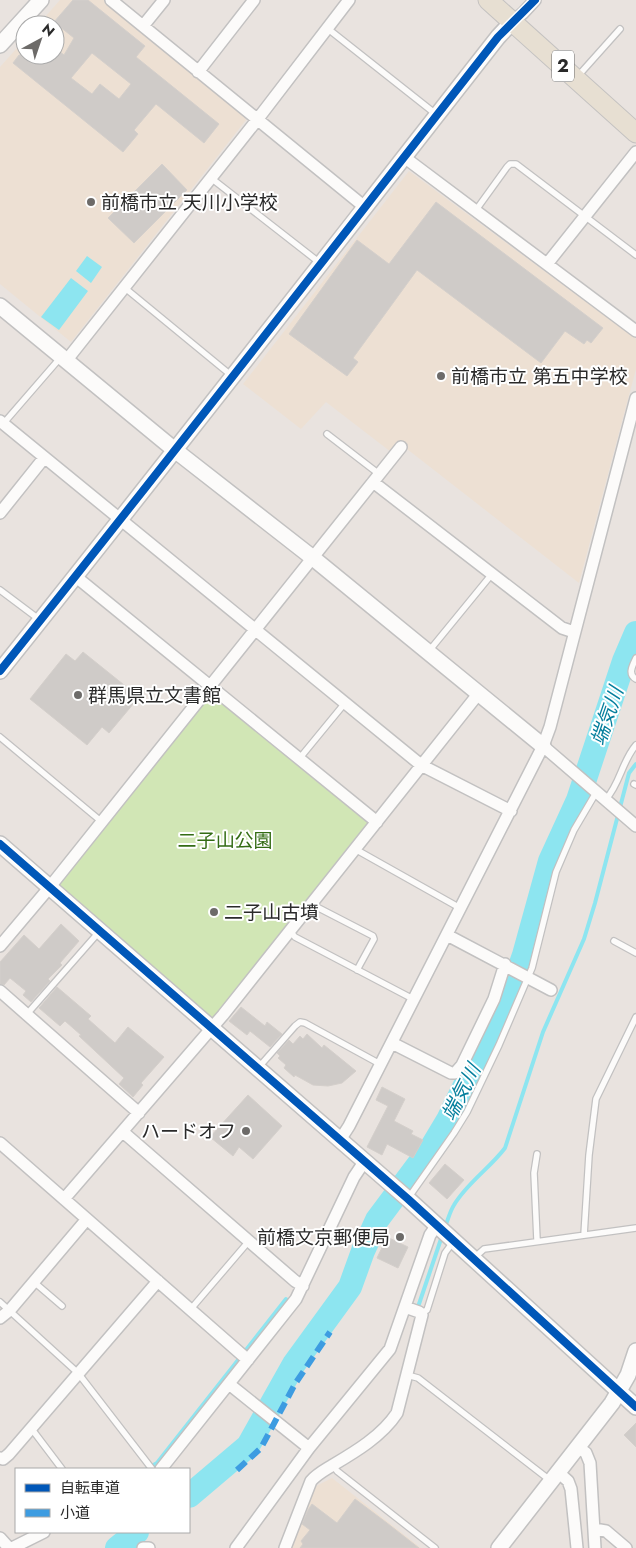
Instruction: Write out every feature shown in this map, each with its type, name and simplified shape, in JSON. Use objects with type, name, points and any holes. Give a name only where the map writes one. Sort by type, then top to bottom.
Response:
[{"type":"main road","name":"2","points":[[488,0],[636,133]]},
{"type":"street","points":[[0,45],[41,0]]},
{"type":"street","points":[[111,0],[366,208]]},
{"type":"street","points":[[143,26],[164,0]]},
{"type":"street","points":[[198,72],[254,0]]},
{"type":"street","points":[[64,359],[125,288],[258,120],[349,0]]},
{"type":"street","points":[[0,671],[119,519],[176,451],[498,38],[535,0]]},
{"type":"street","points":[[547,264],[636,152]]},
{"type":"street","points":[[404,157],[636,331]]},
{"type":"street","points":[[0,306],[176,451],[313,558],[479,693],[636,826]]},
{"type":"street","points":[[340,1140],[392,1043],[543,746],[550,727],[574,632],[633,419],[636,398]]},
{"type":"street","points":[[2,423],[421,765],[511,811]]},
{"type":"street","points":[[0,946],[102,822],[209,685],[313,558],[401,446]]},
{"type":"street","points":[[0,513],[44,458]]},
{"type":"street","points":[[376,478],[492,574],[562,628],[574,632]]},
{"type":"street","points":[[75,576],[377,822]]},
{"type":"street","points":[[64,1199],[212,1029],[479,693]]},
{"type":"street","points":[[0,844],[408,1199],[636,1407]]},
{"type":"street","points":[[447,935],[551,990]]},
{"type":"street","points":[[392,1043],[451,1073],[455,1072],[462,1065],[494,999],[505,964]]},
{"type":"street","points":[[0,992],[139,1113]]},
{"type":"street","points":[[123,1132],[303,1286]]},
{"type":"street","points":[[0,1143],[248,1360]]},
{"type":"street","points":[[162,1468],[296,1299],[354,1177],[364,1162]]},
{"type":"street","points":[[0,1318],[10,1310],[86,1220]]},
{"type":"street","points":[[236,1548],[309,1448],[390,1349],[430,1235],[437,1225]]},
{"type":"street","points":[[0,1458],[2,1459],[9,1454],[158,1281]]},
{"type":"street","points":[[285,1548],[310,1481],[318,1473],[366,1443],[394,1418],[399,1409],[421,1313],[405,1307]]},
{"type":"street","points":[[499,1548],[620,1392],[636,1351]]},
{"type":"street","points":[[229,1384],[309,1448]]},
{"type":"street","points":[[578,1447],[586,1453],[590,1463],[595,1548]]},
{"type":"street","points":[[554,1477],[568,1481],[571,1489],[577,1548]]},
{"type":"street","points":[[594,1529],[606,1531],[626,1548]]},
{"type":"street","points":[[0,1538],[10,1548],[42,1533]]},
{"type":"street","points":[[143,1548],[149,1548]]},
{"type":"lane","points":[[327,28],[437,115]]},
{"type":"lane","points":[[576,78],[620,29]]},
{"type":"lane","points":[[476,210],[507,167],[513,164],[520,166],[636,254]]},
{"type":"lane","points":[[211,178],[321,264]]},
{"type":"lane","points":[[125,288],[233,377]]},
{"type":"lane","points":[[2,423],[64,359]]},
{"type":"lane","points":[[327,434],[376,478]]},
{"type":"lane","points":[[428,652],[492,574]]},
{"type":"lane","points":[[0,590],[40,621]]},
{"type":"lane","points":[[636,658],[631,671],[631,675],[636,679]]},
{"type":"lane","points":[[299,759],[345,703]]},
{"type":"lane","points":[[0,736],[102,822]]},
{"type":"lane","points":[[606,799],[612,792],[625,762],[636,745]]},
{"type":"lane","points":[[408,1199],[447,1146],[467,1112],[499,1045],[528,977],[556,872],[574,830],[597,791]]},
{"type":"lane","points":[[355,850],[460,908]]},
{"type":"lane","points":[[311,904],[373,936],[374,939],[357,970]]},
{"type":"lane","points":[[290,931],[295,937],[413,999]]},
{"type":"lane","points":[[27,1014],[100,932]]},
{"type":"lane","points":[[614,941],[636,953]]},
{"type":"lane","points":[[584,1235],[589,1155],[596,1099],[636,1017]]},
{"type":"lane","points":[[258,1069],[300,1022],[306,1023],[380,1064]]},
{"type":"lane","points":[[537,1154],[534,1173],[537,1240]]},
{"type":"lane","points":[[474,1258],[484,1249],[537,1240],[636,1228]]},
{"type":"lane","points":[[421,1313],[427,1308],[446,1253],[454,1240]]},
{"type":"lane","points":[[190,1310],[249,1241]]},
{"type":"lane","points":[[34,1282],[62,1306]]},
{"type":"lane","points":[[0,1302],[78,1373],[151,1468]]},
{"type":"lane","points":[[407,1375],[418,1378],[554,1477]]},
{"type":"lane","points":[[31,1428],[61,1468]]},
{"type":"lane","points":[[333,1465],[337,1471],[435,1548]]},
{"type":"shaded area","name":"前橋市立 天川小学校","points":[[60,0],[106,0],[244,113],[246,120],[71,342],[0,284],[0,67],[15,50],[15,65],[65,65],[65,15],[47,15]]},
{"type":"shaded area","name":"前橋市立 第五中学校","points":[[409,171],[636,339],[636,369],[579,583],[398,442],[391,452],[326,402],[301,429],[243,384]]},
{"type":"shaded area","points":[[332,1478],[421,1548],[287,1548],[314,1487]]},
{"type":"green space","name":"二子山公園","points":[[209,685],[377,822],[212,1029],[49,888]]},
{"type":"water","points":[[87,256],[102,267],[91,283],[76,271]]},
{"type":"water","points":[[71,278],[88,291],[59,330],[41,317]]},
{"type":"building","points":[[73,0],[88,0],[145,46],[136,57],[219,124],[204,143],[156,104],[134,130],[138,134],[123,152],[15,65],[65,65],[65,53],[74,38],[65,31],[65,15],[60,15]],"holes":[[[92,53],[131,84],[119,99],[100,84],[92,94],[71,78]]]},
{"type":"building","points":[[162,164],[187,190],[134,243],[108,218]]},
{"type":"building","points":[[436,202],[603,328],[591,343],[587,340],[584,344],[565,331],[541,363],[417,270],[353,358],[358,362],[347,376],[289,334],[357,240],[389,264]]},
{"type":"building","points":[[83,652],[139,697],[109,733],[102,727],[87,745],[30,699],[66,654],[75,661]]},
{"type":"building","points":[[61,924],[79,941],[60,963],[62,965],[48,979],[50,981],[31,1002],[23,995],[26,991],[10,978],[4,985],[0,984],[0,962],[24,935],[39,949]]},
{"type":"building","points":[[57,987],[91,1016],[88,1019],[115,1043],[128,1027],[164,1057],[141,1083],[143,1085],[133,1097],[119,1084],[124,1078],[79,1036],[81,1035],[65,1021],[60,1026],[39,1008]]},
{"type":"building","points":[[241,1007],[265,1026],[267,1022],[282,1034],[270,1047],[250,1031],[247,1035],[229,1021]]},
{"type":"building","points":[[307,1034],[322,1048],[324,1045],[356,1071],[342,1083],[328,1086],[313,1085],[295,1075],[294,1077],[284,1068],[286,1065],[278,1058],[280,1056],[277,1053],[289,1040],[293,1044],[300,1036],[303,1039]]},
{"type":"building","points":[[382,1087],[405,1099],[394,1121],[413,1131],[411,1134],[423,1140],[413,1158],[387,1144],[382,1155],[367,1147],[388,1106],[376,1100]]},
{"type":"building","name":"ハードオフ","points":[[248,1095],[282,1126],[253,1159],[239,1147],[233,1156],[210,1137]]},
{"type":"building","points":[[445,1164],[464,1180],[447,1199],[429,1183]]},
{"type":"building","points":[[387,1237],[408,1247],[398,1268],[377,1258]]},
{"type":"building","points":[[636,1423],[636,1447],[624,1435]]},
{"type":"building","points":[[355,1499],[419,1548],[300,1548],[303,1544],[301,1541],[310,1530],[302,1524],[312,1504],[337,1523]]},
{"type":"waterway","name":"端気川","points":[[190,1495],[248,1446],[294,1364],[350,1287],[377,1220],[433,1145],[448,1120],[512,989],[524,955],[550,861],[578,800],[624,661],[636,633]]},
{"type":"waterway","points":[[445,1227],[451,1210],[459,1197],[505,1148],[543,1032],[584,939],[629,773],[636,764]]},
{"type":"waterway","points":[[419,1304],[442,1236]]},
{"type":"waterway","points":[[149,1468],[157,1463],[286,1299]]},
{"type":"waterway","name":"端気川","points":[[117,1548],[136,1533]]},
{"type":"marked path","points":[[237,1470],[261,1448],[295,1384],[330,1332]]},
{"type":"cycle path","points":[[0,671],[498,37],[535,0]]},
{"type":"cycle path","points":[[0,844],[408,1199],[636,1407]]},
{"type":"place","name":"前橋市立 天川小学校","points":[[91,202]]},
{"type":"place","name":"前橋市立 第五中学校","points":[[441,376]]},
{"type":"place","name":"群馬県立文書館","points":[[78,695]]},
{"type":"place","name":"二子山古墳","points":[[214,912]]},
{"type":"place","name":"ハードオフ","points":[[246,1131]]},
{"type":"place","name":"前橋文京郵便局","points":[[400,1237]]}]
